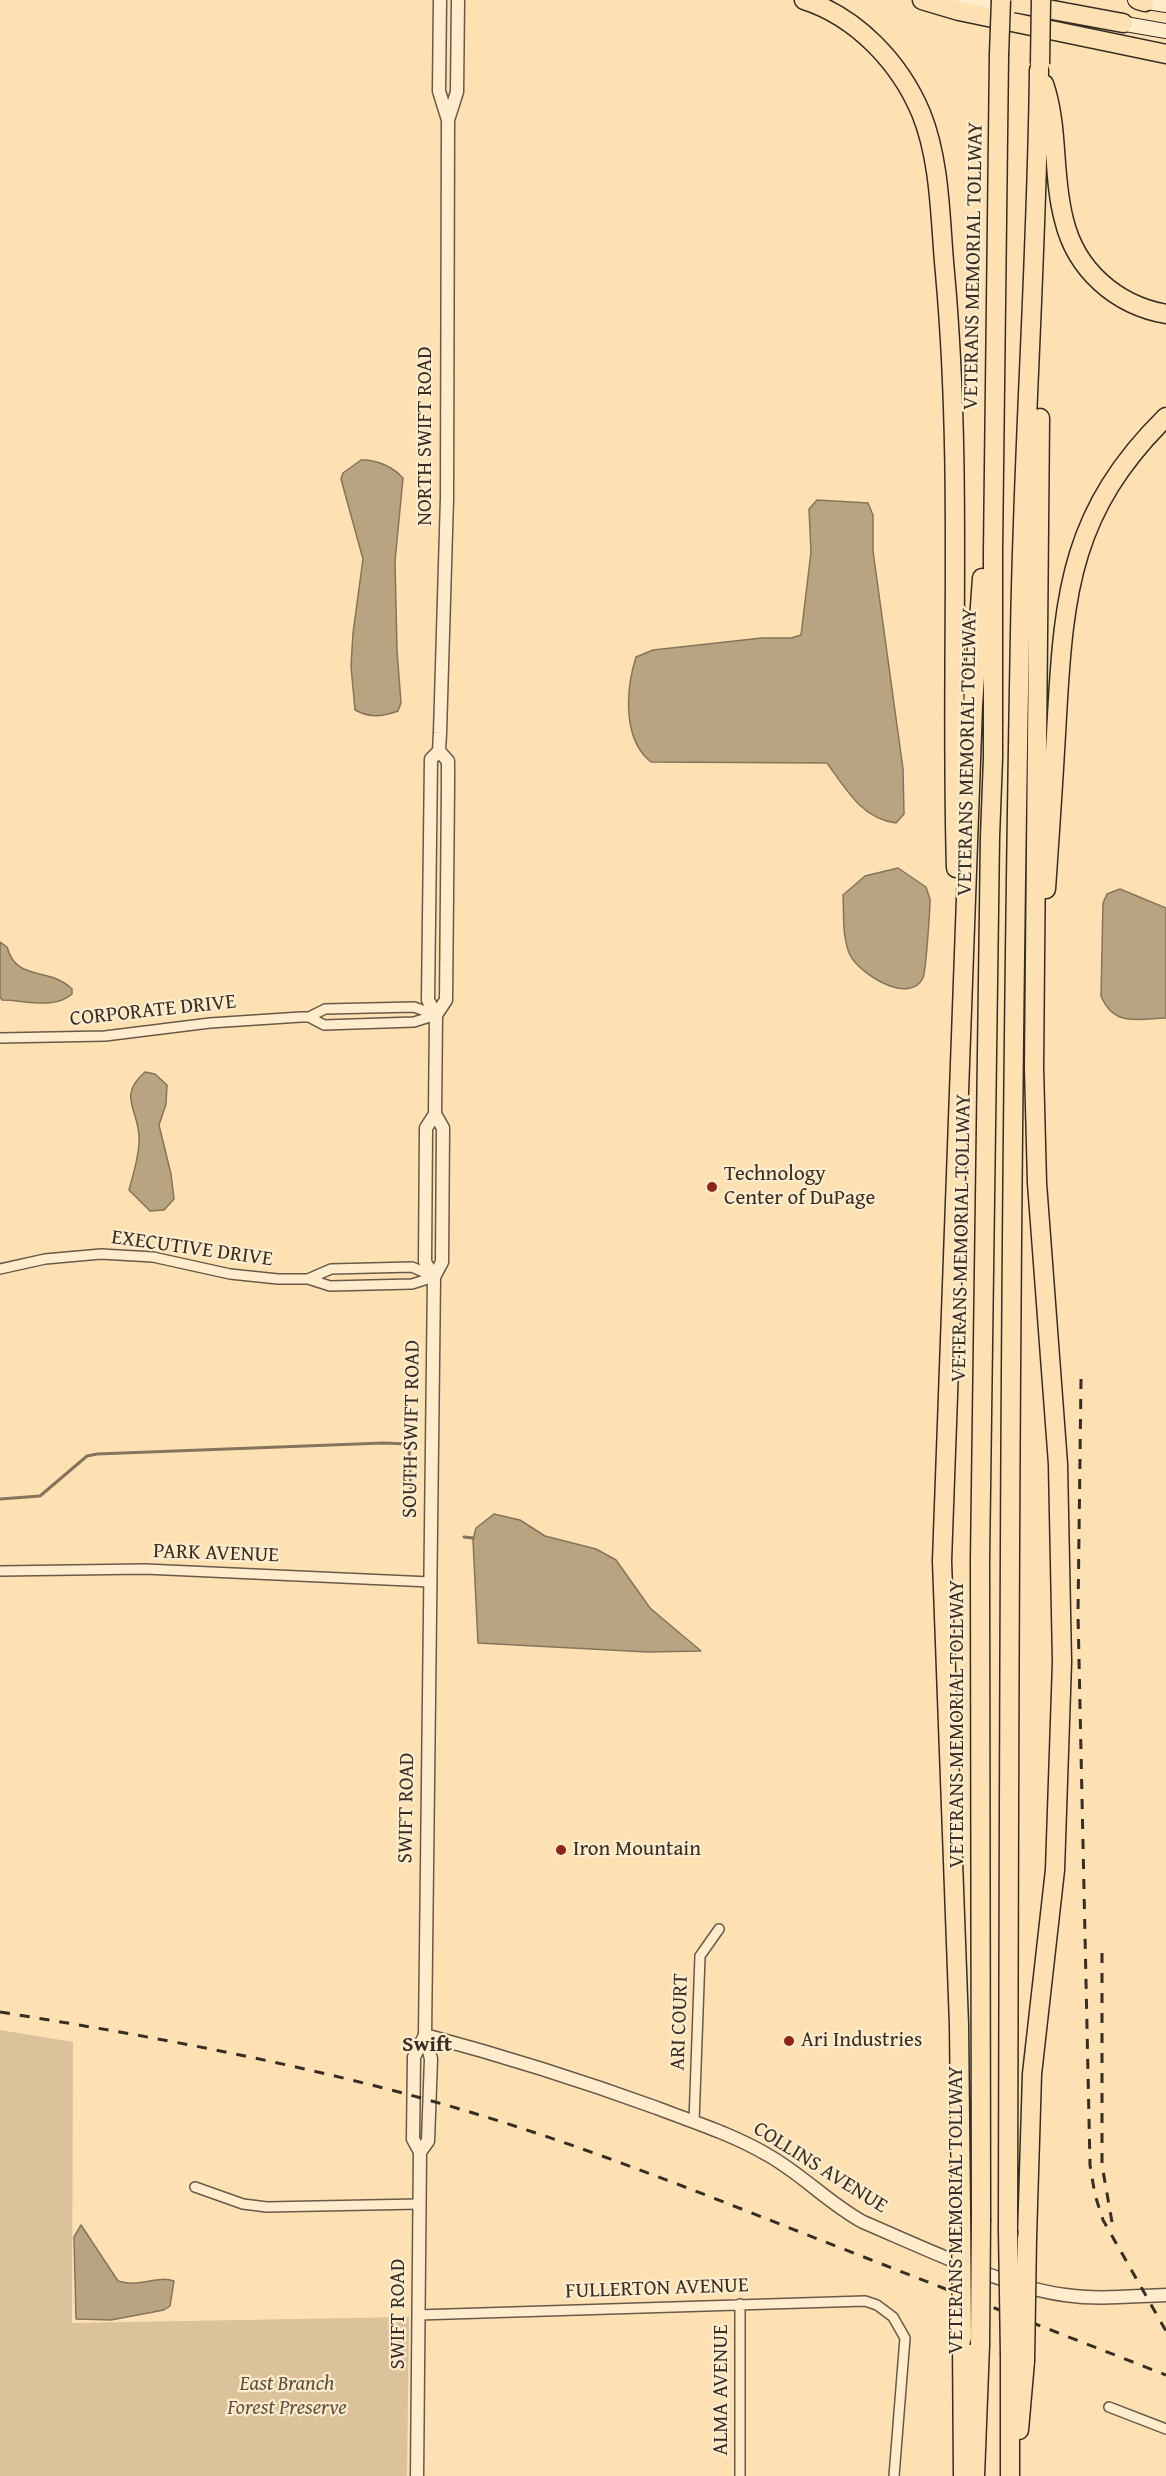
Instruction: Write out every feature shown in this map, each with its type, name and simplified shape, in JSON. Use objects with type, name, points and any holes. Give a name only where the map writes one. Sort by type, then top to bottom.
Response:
[{"type":"highway","points":[[804,0],[849,23],[886,56],[902,76],[922,115],[938,194],[950,326],[956,434],[955,832],[961,1020]]},
{"type":"highway","points":[[922,0],[960,11],[1166,54]]},
{"type":"highway","points":[[991,0],[1000,26]]},
{"type":"highway","points":[[999,0],[1123,23]]},
{"type":"highway","name":"VETERANS MEMORIAL TOLLWAY","points":[[975,2476],[980,2345],[981,2219],[980,1560],[993,758],[999,0]]},
{"type":"highway","points":[[1017,2358],[1008,2230],[1014,1019],[1020,626],[1038,165],[1041,0]]},
{"type":"highway","points":[[1040,67],[1053,110],[1063,218],[1071,243],[1084,265],[1112,292],[1136,306],[1166,314]]},
{"type":"highway","points":[[1012,2476],[1017,2358],[1027,2238],[1032,2074],[1055,1870],[1062,1662],[1058,1464],[1037,1183],[1034,1067],[1040,494],[1038,165]]},
{"type":"highway","points":[[963,2476],[960,2025],[942,1561],[974,705],[995,376]]},
{"type":"highway","points":[[1034,1067],[1061,653],[1068,591],[1081,545],[1106,492],[1125,461],[1166,417]]},
{"type":"main road","points":[[951,0],[1166,31]]},
{"type":"main road","points":[[1139,1],[1166,5]]},
{"type":"street","name":"NORTH SWIFT ROAD","points":[[439,751],[448,761],[446,1000],[436,1015],[428,1000],[431,759],[439,751],[447,498],[448,120],[439,91],[440,0]]},
{"type":"street","name":"NORTH SWIFT ROAD","points":[[448,120],[457,92],[458,0]]},
{"type":"street","name":"CORPORATE DRIVE","points":[[0,1038],[105,1036],[210,1023],[309,1017],[325,1009],[414,1007],[436,1015]]},
{"type":"street","name":"CORPORATE DRIVE","points":[[309,1017],[324,1025],[414,1022],[436,1015]]},
{"type":"street","name":"SOUTH SWIFT ROAD","points":[[430,1582],[434,1277],[442,1262],[443,1239],[443,1128],[435,1114],[436,1015]]},
{"type":"street","name":"SOUTH SWIFT ROAD","points":[[434,1277],[425,1262],[426,1128],[435,1114]]},
{"type":"street","name":"EXECUTIVE DRIVE","points":[[0,1269],[64,1256],[120,1254],[153,1257],[260,1278],[308,1279],[330,1286],[412,1284],[434,1277]]},
{"type":"street","name":"EXECUTIVE DRIVE","points":[[308,1279],[331,1269],[342,1268],[412,1267],[434,1277]]},
{"type":"street","name":"PARK AVENUE","points":[[0,1571],[145,1569],[430,1582]]},
{"type":"street","name":"SWIFT ROAD","points":[[417,2476],[420,2152],[413,2139],[414,2057],[425,2036],[430,1582]]},
{"type":"street","name":"ARI COURT","points":[[694,2122],[700,1956],[719,1929]]},
{"type":"street","name":"COLLINS AVENUE","points":[[425,2036],[529,2064],[694,2122],[766,2153],[863,2222],[993,2275],[1043,2291],[1092,2297],[1166,2295]]},
{"type":"street","points":[[195,2187],[243,2204],[267,2207],[419,2205]]},
{"type":"street","name":"FULLERTON AVENUE","points":[[418,2315],[856,2300],[877,2305],[893,2317],[905,2338],[894,2476]]},
{"type":"street","name":"ALMA AVENUE","points":[[740,2304],[740,2476]]},
{"type":"street","points":[[1109,2407],[1166,2429]]},
{"type":"green space","name":"East Branch Forest Preserve","points":[[0,2030],[73,2042],[72,2323],[409,2317],[407,2476],[0,2476]]},
{"type":"shaded area","points":[[361,460],[384,464],[403,478],[395,561],[401,703],[398,711],[381,715],[371,715],[355,710],[351,666],[363,559],[341,479],[343,473]]},
{"type":"shaded area","points":[[817,500],[868,503],[873,515],[873,551],[903,769],[904,814],[896,823],[874,816],[864,809],[848,792],[827,763],[651,762],[635,740],[631,727],[630,684],[636,657],[653,650],[762,638],[791,638],[801,635],[811,552],[809,509]]},
{"type":"shaded area","points":[[898,868],[926,887],[930,899],[923,978],[916,986],[907,989],[896,988],[873,978],[855,962],[847,948],[844,926],[843,895],[865,876]]},
{"type":"shaded area","points":[[1120,889],[1166,908],[1166,1018],[1136,1020],[1120,1017],[1106,1006],[1101,996],[1103,903],[1107,894]]},
{"type":"shaded area","points":[[0,942],[7,947],[18,966],[63,982],[72,989],[72,994],[57,1002],[48,1003],[2,1000],[0,997]]},
{"type":"shaded area","points":[[145,1072],[155,1074],[167,1085],[166,1104],[159,1125],[171,1174],[174,1199],[164,1210],[150,1211],[129,1190],[139,1144],[139,1132],[131,1098],[132,1090],[136,1081]]},
{"type":"shaded area","points":[[494,1514],[520,1520],[545,1536],[596,1549],[616,1560],[650,1608],[701,1651],[647,1652],[478,1643],[473,1540],[476,1528]]},
{"type":"shaded area","points":[[81,2225],[118,2281],[133,2283],[161,2279],[174,2281],[170,2306],[164,2310],[111,2320],[76,2319],[74,2237]]},
{"type":"waterway","points":[[0,1499],[40,1496],[87,1456],[97,1454],[383,1443],[409,1444],[411,1497]]},
{"type":"waterway","points":[[464,1537],[473,1538]]},
{"type":"railway","points":[[1081,1379],[1078,1614],[1090,2165],[1095,2195],[1103,2220],[1166,2331]]},
{"type":"railway","points":[[1102,1953],[1102,2165],[1112,2222]]},
{"type":"railway","points":[[0,2012],[280,2063],[391,2090],[492,2119],[671,2182],[1166,2375]]},
{"type":"place","name":"Technology Center of DuPage","points":[[712,1187]]},
{"type":"place","name":"Iron Mountain","points":[[561,1850]]},
{"type":"place","name":"Ari Industries","points":[[789,2041]]},
{"type":"district","name":"Swift","points":[[427,2045]]}]
